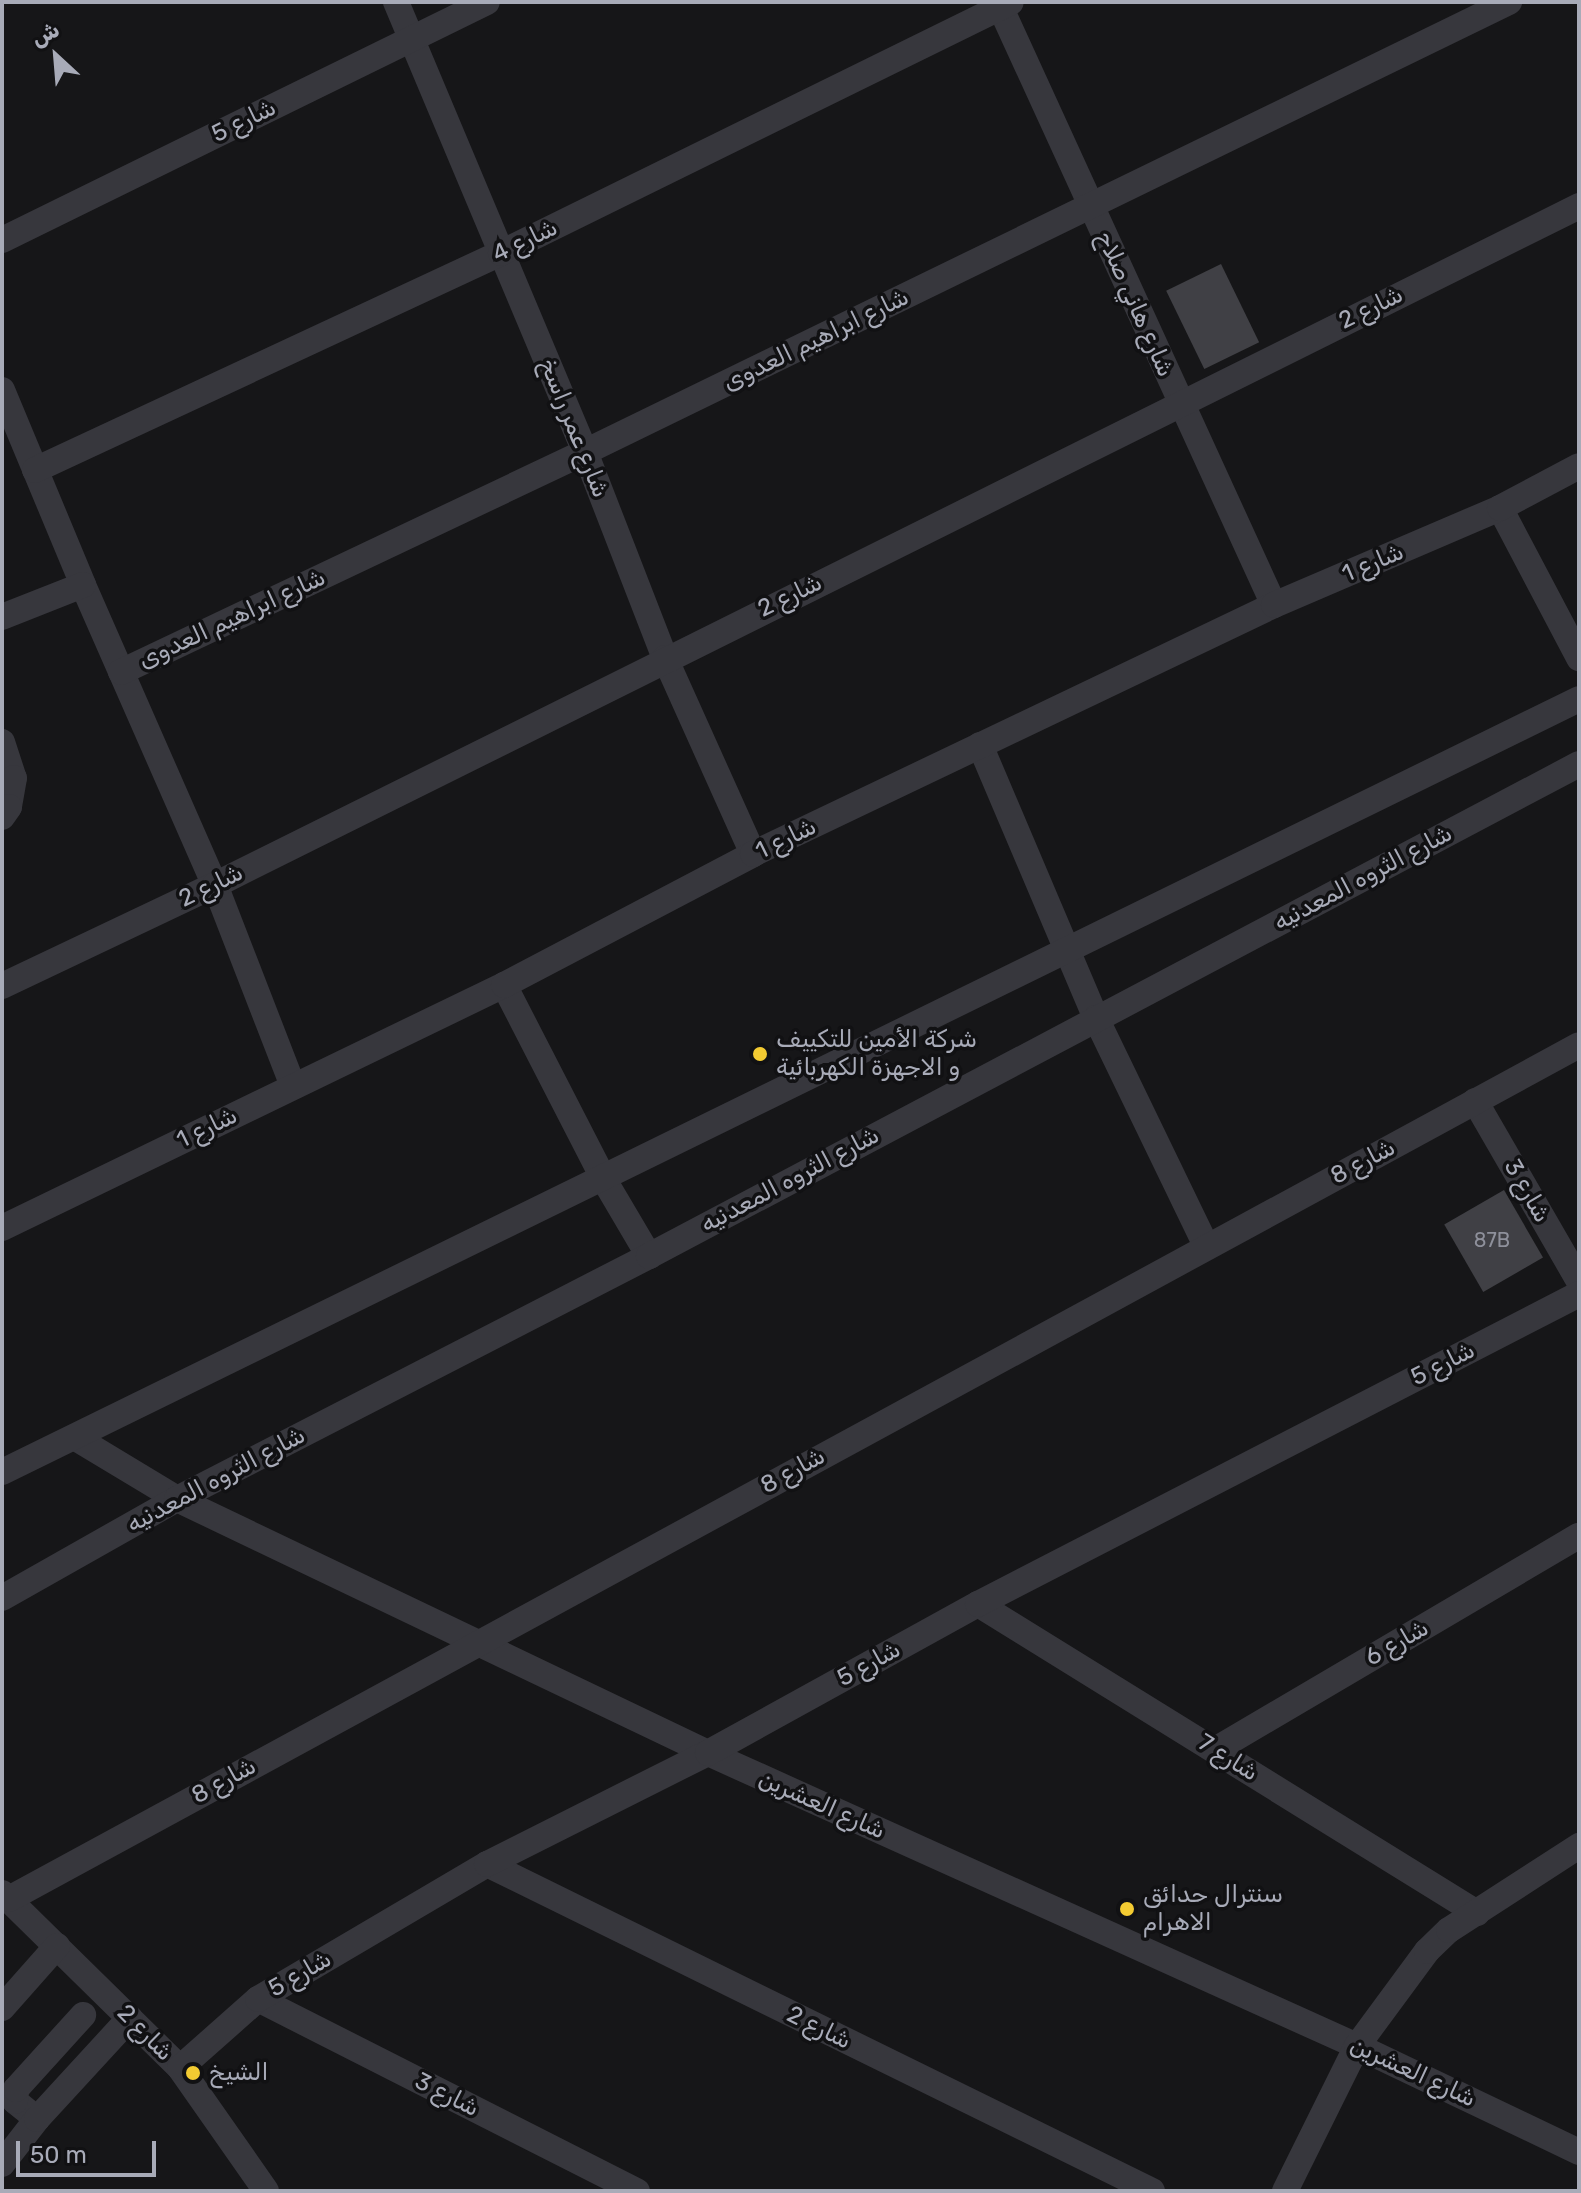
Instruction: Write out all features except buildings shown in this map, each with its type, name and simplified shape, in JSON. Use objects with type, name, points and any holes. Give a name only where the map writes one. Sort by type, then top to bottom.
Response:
[{"type":"street","name":"شارع عمر راسخ","points":[[396,2],[585,452],[665,658],[753,854]]},
{"type":"street","name":"شارع 5","points":[[2,240],[487,2]]},
{"type":"street","name":"شارع ابراهيم العدوى","points":[[121,672],[585,452],[1509,2]]},
{"type":"street","name":"شارع هاني صلاح","points":[[1003,4],[1178,403],[1274,605]]},
{"type":"street","name":"شارع 4","points":[[35,470],[501,253],[1003,4]]},
{"type":"street","name":"شارع 2","points":[[2,986],[215,885],[665,658],[1579,206]]},
{"type":"street","points":[[2,390],[83,585],[215,885],[293,1086]]},
{"type":"street","name":"شارع 1","points":[[2,1228],[504,985],[753,854],[1274,605],[1500,508],[1579,466]]},
{"type":"street","points":[[1500,508],[1579,658]]},
{"type":"street","points":[[2,617],[83,585]]},
{"type":"street","points":[[2,1472],[1579,699]]},
{"type":"street","points":[[2,742],[14,778],[9,807],[2,817]]},
{"type":"street","points":[[980,745],[1096,1018],[1206,1246]]},
{"type":"street","name":"شارع الثروه المعدنيه","points":[[2,1598],[177,1499],[649,1256],[1579,764]]},
{"type":"street","points":[[504,985],[603,1178],[649,1256]]},
{"type":"street","name":"شارع 8","points":[[5,1896],[478,1643],[1579,1045]]},
{"type":"street","name":"شارع 3","points":[[1475,1101],[1579,1281]]},
{"type":"street","name":"شارع 5","points":[[180,2068],[258,1999],[487,1864],[708,1753],[978,1604],[1579,1294]]},
{"type":"street","name":"شارع العشرين","points":[[76,1438],[177,1499],[708,1753],[1357,2046],[1579,2152]]},
{"type":"street","name":"شارع 6","points":[[1215,1750],[1579,1536]]},
{"type":"street","name":"شارع 7","points":[[978,1604],[1477,1913]]},
{"type":"street","points":[[1285,2191],[1357,2046],[1427,1951],[1449,1930],[1579,1846]]},
{"type":"street","name":"شارع 2","points":[[487,1864],[1152,2191]]},
{"type":"street","name":"شارع 2","points":[[5,1896],[180,2068],[266,2191]]},
{"type":"street","points":[[2,2008],[57,1946]]},
{"type":"street","name":"شارع 3","points":[[258,1999],[637,2191]]},
{"type":"street","points":[[37,2119],[15,2101],[16,2089],[83,2015]]},
{"type":"street","points":[[2,2164],[37,2119],[130,2018]]},
{"type":"place","name":"شركة الأمين للتكييف و الاجهزة الكهربائية","points":[[760,1054]]},
{"type":"place","name":"سنترال حدائق الاهرام","points":[[1127,1909]]},
{"type":"place","name":"الشيخ","points":[[193,2073]]}]
